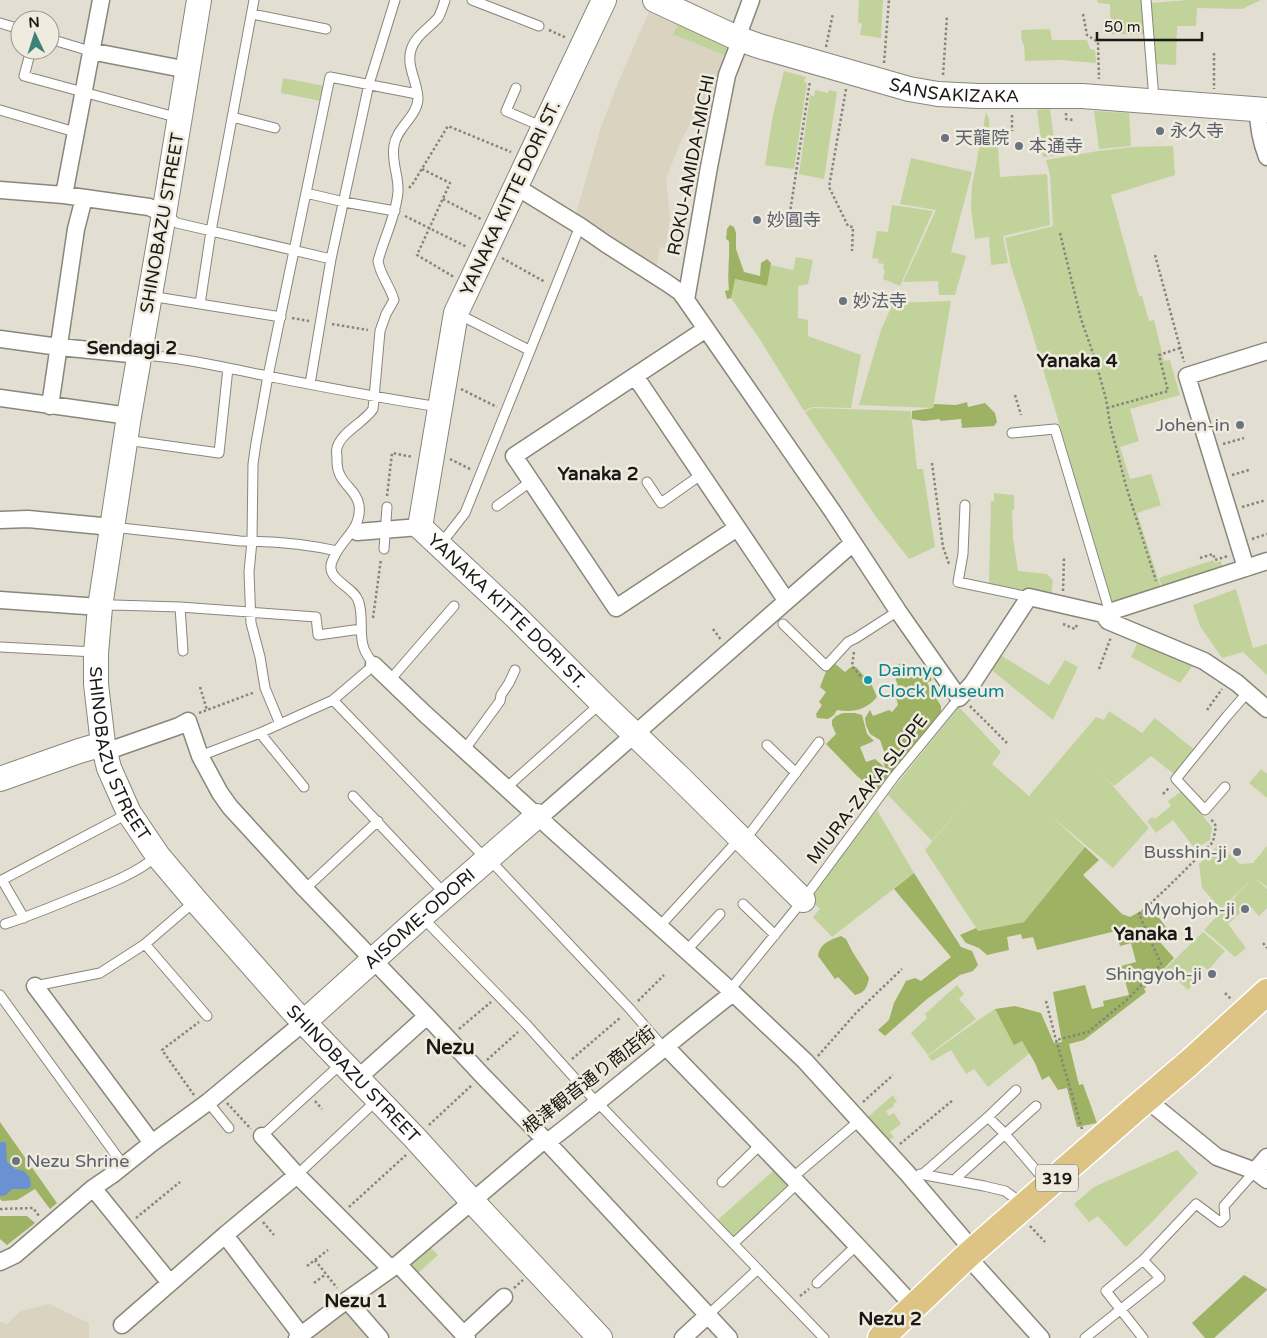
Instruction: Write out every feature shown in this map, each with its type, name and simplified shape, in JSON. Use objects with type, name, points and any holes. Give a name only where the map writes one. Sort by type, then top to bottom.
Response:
[{"type":"main road","name":"SHINOBAZU STREET","points":[[199,0],[129,416],[100,607],[96,652],[96,684],[104,748],[109,768],[129,812],[158,856],[196,901],[304,1022],[378,1100],[411,1146],[472,1201],[600,1338]]},
{"type":"main road","name":"YANAKA KITTE DORI ST.","points":[[604,0],[456,313],[420,527],[515,616],[803,900]]},
{"type":"main road","name":"SANSAKIZAKA","points":[[655,0],[759,46],[909,89],[942,94],[1099,97],[1263,110]]},
{"type":"main road","points":[[0,779],[79,751],[104,748]]},
{"type":"main road","name":"AISOME-ODORI","points":[[304,1022],[422,916],[538,817]]},
{"type":"main road","name":"319","points":[[881,1338],[967,1256],[1028,1215],[1049,1185],[1146,1099],[1189,1064],[1267,992]]},
{"type":"street","points":[[64,195],[100,0]]},
{"type":"street","name":"ROKU-AMIDA-MICHI","points":[[686,300],[727,75],[751,0]]},
{"type":"street","points":[[90,51],[188,70]]},
{"type":"street","points":[[1263,110],[1258,121],[1262,144],[1267,157]]},
{"type":"street","points":[[515,186],[680,292],[959,697],[977,676],[1029,597],[1109,617],[1204,660],[1230,678],[1267,709]]},
{"type":"street","points":[[0,190],[64,195],[150,207],[164,214]]},
{"type":"street","points":[[50,406],[76,229],[84,198]]},
{"type":"street","points":[[706,329],[514,456],[616,608],[737,528]]},
{"type":"street","points":[[0,339],[140,355]]},
{"type":"street","points":[[1244,560],[1187,376],[1267,351]]},
{"type":"street","points":[[634,376],[786,600]]},
{"type":"street","points":[[0,398],[129,416]]},
{"type":"street","points":[[0,520],[28,519],[112,527]]},
{"type":"street","points":[[354,532],[420,527]]},
{"type":"street","points":[[538,817],[595,770],[853,543]]},
{"type":"street","points":[[1109,617],[1244,560],[1267,561]]},
{"type":"street","points":[[0,600],[100,607]]},
{"type":"street","points":[[374,665],[506,788],[731,991],[810,1066],[890,1153],[915,1173],[965,1241],[967,1256],[1041,1338]]},
{"type":"street","points":[[104,748],[179,726],[188,721],[200,756],[220,794],[230,807],[729,1338]]},
{"type":"street","points":[[35,986],[152,1143]]},
{"type":"street","name":"根津観音通り商店街","points":[[299,1336],[394,1266],[542,1142],[546,1142],[597,1104],[731,991]]},
{"type":"street","points":[[350,1070],[427,1016]]},
{"type":"street","points":[[0,1262],[15,1255],[93,1188],[210,1101],[304,1022]]},
{"type":"street","points":[[664,1048],[669,1050],[914,1306]]},
{"type":"street","points":[[1146,1099],[1217,1157],[1261,1175],[1267,1157]]},
{"type":"street","points":[[262,1136],[338,1216],[394,1266],[466,1336],[504,1297]]},
{"type":"street","points":[[122,1325],[297,1175]]},
{"type":"street","points":[[93,1188],[170,1283]]},
{"type":"street","points":[[225,1235],[299,1336]]},
{"type":"street","points":[[347,1300],[380,1338]]},
{"type":"street","points":[[683,1338],[708,1315]]},
{"type":"lane","points":[[200,304],[210,230],[254,0]]},
{"type":"lane","points":[[310,384],[332,259],[370,84],[395,0]]},
{"type":"lane","points":[[200,756],[260,733],[334,700],[374,665],[363,647],[359,600],[332,573],[331,566],[337,551],[345,539],[354,532],[358,522],[359,509],[358,500],[337,469],[337,448],[343,438],[369,415],[373,409],[380,331],[386,314],[394,300],[379,269],[378,261],[397,200],[398,189],[394,145],[412,115],[418,98],[411,70],[410,51],[414,42],[439,16],[445,0]]},
{"type":"lane","points":[[472,0],[539,26]]},
{"type":"lane","points":[[1146,0],[1155,102]]},
{"type":"lane","points":[[252,14],[326,28]]},
{"type":"lane","points":[[60,42],[90,51]]},
{"type":"lane","points":[[28,60],[24,76],[180,118]]},
{"type":"lane","points":[[280,724],[265,688],[260,657],[252,630],[250,572],[253,464],[268,376],[330,77],[417,94]]},
{"type":"lane","points":[[516,88],[506,111],[543,127]]},
{"type":"lane","points":[[0,110],[75,132]]},
{"type":"lane","points":[[232,117],[275,128]]},
{"type":"lane","points":[[306,193],[395,211]]},
{"type":"lane","points":[[164,214],[177,223],[332,259]]},
{"type":"lane","points":[[440,545],[465,513],[580,226]]},
{"type":"lane","points":[[150,296],[281,317]]},
{"type":"lane","points":[[456,313],[529,350]]},
{"type":"lane","points":[[140,355],[228,368],[375,397],[440,407]]},
{"type":"lane","points":[[126,440],[219,453],[228,368]]},
{"type":"lane","points":[[1012,434],[1055,429],[1109,617]]},
{"type":"lane","points":[[648,482],[661,503],[702,474]]},
{"type":"lane","points":[[497,506],[530,482]]},
{"type":"lane","points":[[965,505],[963,554],[958,582],[1029,597]]},
{"type":"lane","points":[[384,549],[387,507]]},
{"type":"lane","points":[[112,527],[240,541],[288,544],[337,551]]},
{"type":"lane","points":[[100,607],[114,605],[180,607],[316,617],[318,635],[361,629]]},
{"type":"lane","points":[[390,680],[454,606]]},
{"type":"lane","points":[[180,607],[183,651]]},
{"type":"lane","points":[[783,624],[826,666],[848,642],[898,610]]},
{"type":"lane","points":[[0,648],[96,652]]},
{"type":"lane","points":[[465,750],[500,701],[501,695],[515,670]]},
{"type":"lane","points":[[1225,787],[1205,810],[1176,779],[1248,692]]},
{"type":"lane","name":"MIURA-ZAKA SLOPE","points":[[731,991],[803,900],[894,777],[959,697]]},
{"type":"lane","points":[[334,700],[488,859],[630,1009],[664,1048]]},
{"type":"lane","points":[[506,788],[601,702]]},
{"type":"lane","points":[[260,733],[304,787]]},
{"type":"lane","points":[[659,926],[742,840],[819,742]]},
{"type":"lane","points":[[767,745],[796,773]]},
{"type":"lane","points":[[353,796],[446,895]]},
{"type":"lane","points":[[24,918],[2,880],[129,812]]},
{"type":"lane","points":[[305,889],[378,821]]},
{"type":"lane","points":[[5,924],[122,878],[144,867],[158,856]]},
{"type":"lane","points":[[35,986],[100,973],[145,944],[196,901]]},
{"type":"lane","points":[[743,904],[775,935]]},
{"type":"lane","points":[[686,951],[720,914]]},
{"type":"lane","points":[[422,916],[526,1024],[597,1104],[734,1243],[824,1338]]},
{"type":"lane","points":[[145,944],[207,1016]]},
{"type":"lane","points":[[0,995],[124,1166]]},
{"type":"lane","points":[[262,1136],[350,1070]]},
{"type":"lane","points":[[915,1173],[988,1117],[1016,1090]]},
{"type":"lane","points":[[297,1175],[378,1100]]},
{"type":"lane","points":[[210,1101],[229,1128]]},
{"type":"lane","points":[[954,1180],[1036,1106]]},
{"type":"lane","points":[[734,1243],[856,1116]]},
{"type":"lane","points":[[988,1117],[1049,1185]]},
{"type":"lane","points":[[722,1182],[760,1145]]},
{"type":"lane","points":[[915,1173],[1006,1192],[1028,1215]]},
{"type":"lane","points":[[1143,1338],[1106,1291],[1143,1260],[1196,1204],[1220,1222],[1225,1217],[1224,1206],[1261,1175]]},
{"type":"lane","points":[[817,1283],[857,1245]]},
{"type":"lane","points":[[1085,1338],[1160,1278],[1143,1260]]},
{"type":"lane","points":[[708,1315],[758,1269]]},
{"type":"path","points":[[883,81],[889,0]]},
{"type":"path","points":[[826,47],[833,13]]},
{"type":"path","points":[[1083,14],[1087,35],[1098,42],[1099,97]]},
{"type":"path","points":[[942,94],[947,16]]},
{"type":"path","points":[[539,26],[582,45]]},
{"type":"path","points":[[1214,53],[1214,107]]},
{"type":"path","points":[[847,80],[829,187],[848,226],[853,227],[852,251]]},
{"type":"path","points":[[789,219],[810,81]]},
{"type":"path","points":[[397,200],[412,185],[448,126],[528,160]]},
{"type":"path","points":[[422,169],[450,183],[417,255],[468,286]]},
{"type":"path","points":[[443,199],[496,226]]},
{"type":"path","points":[[395,211],[556,287]]},
{"type":"path","points":[[1060,233],[1081,319],[1106,399],[1110,424],[1126,486],[1156,582]]},
{"type":"path","points":[[1155,255],[1187,376]]},
{"type":"path","points":[[1107,408],[1168,391],[1159,355],[1180,348]]},
{"type":"path","points":[[444,381],[506,412]]},
{"type":"path","points":[[1015,395],[1021,415]]},
{"type":"path","points":[[1209,448],[1244,438]]},
{"type":"path","points":[[387,507],[392,453],[432,456],[481,474]]},
{"type":"path","points":[[932,463],[943,547],[950,568],[959,576]]},
{"type":"path","points":[[1229,511],[1266,500]]},
{"type":"path","points":[[373,619],[382,552],[384,549]]},
{"type":"path","points":[[1200,558],[1213,554],[1216,560],[1244,560]]},
{"type":"path","points":[[1059,604],[1063,588],[1064,558]]},
{"type":"path","points":[[1099,669],[1109,617]]},
{"type":"path","points":[[713,629],[722,642]]},
{"type":"path","points":[[856,638],[852,666],[864,679]]},
{"type":"path","points":[[1207,710],[1230,678]]},
{"type":"path","points":[[200,687],[207,710]]},
{"type":"path","points":[[188,721],[198,713],[265,688]]},
{"type":"path","points":[[959,697],[1007,743]]},
{"type":"path","points":[[1056,1040],[1088,1032],[1128,999],[1161,964],[1139,914],[1213,842],[1216,826],[1205,810]]},
{"type":"path","points":[[1263,943],[1267,948]]},
{"type":"path","points":[[810,1066],[856,1013],[902,969]]},
{"type":"path","points":[[563,1066],[630,1009],[664,975]]},
{"type":"path","points":[[448,1039],[498,996]]},
{"type":"path","points":[[1046,1001],[1082,1131]]},
{"type":"path","points":[[207,1016],[162,1050],[210,1101],[257,1135],[262,1136]]},
{"type":"path","points":[[338,1216],[411,1146],[526,1024]]},
{"type":"path","points":[[856,1116],[893,1075]]},
{"type":"path","points":[[890,1153],[953,1100]]},
{"type":"path","points":[[125,1227],[180,1182]]},
{"type":"path","points":[[0,1209],[32,1208],[48,1227]]},
{"type":"path","points":[[1028,1215],[1045,1242]]},
{"type":"path","points":[[307,1266],[328,1250]]},
{"type":"path","points":[[315,1260],[347,1300]]},
{"type":"path","points":[[314,1283],[326,1274]]},
{"type":"path","points":[[790,1303],[817,1283]]},
{"type":"shaded area","points":[[649,12],[678,25],[674,34],[729,57],[683,137],[666,178],[670,219],[665,248],[660,247],[656,269],[575,217],[601,127]]},
{"type":"shaded area","points":[[49,1304],[89,1323],[89,1338],[0,1338],[0,1322],[7,1324],[21,1311]]},
{"type":"shaded area","points":[[343,1307],[373,1338],[304,1338]]},
{"type":"green space","points":[[859,0],[883,0],[881,38],[860,35],[862,24],[858,22]]},
{"type":"green space","points":[[1097,0],[1141,0],[1144,34],[1111,34],[1110,4],[1098,3]]},
{"type":"green space","points":[[1188,0],[1261,0],[1242,9],[1197,8],[1196,26],[1177,26],[1176,65],[1156,64],[1151,3]]},
{"type":"green space","points":[[678,25],[733,47],[729,57],[673,34]]},
{"type":"green space","points":[[1050,29],[1052,40],[1087,40],[1090,49],[1095,50],[1096,63],[1061,60],[1025,61],[1021,30]]},
{"type":"green space","points":[[784,71],[806,77],[804,82],[807,83],[794,169],[765,165],[773,115]]},
{"type":"green space","points":[[283,78],[324,86],[321,101],[281,93]]},
{"type":"green space","points":[[815,90],[828,93],[829,90],[837,92],[824,179],[799,174],[810,95],[814,96]]},
{"type":"green space","points":[[1050,109],[1055,146],[1058,146],[1059,155],[1043,157],[1037,110]]},
{"type":"green space","points":[[1094,111],[1129,113],[1131,146],[1099,149]]},
{"type":"green space","points":[[986,112],[989,119],[990,134],[997,134],[1000,177],[1047,174],[1050,225],[1003,236],[1008,263],[991,265],[989,237],[975,239],[971,208],[972,186]]},
{"type":"green space","points":[[1173,146],[1175,175],[1111,195],[1139,296],[1142,296],[1149,321],[1154,320],[1164,361],[1170,360],[1180,395],[1130,409],[1139,441],[1120,447],[1130,479],[1151,474],[1161,505],[1137,513],[1161,588],[1113,604],[1011,266],[1005,238],[1053,226],[1050,175],[1046,160],[1133,147]]},
{"type":"green space","points":[[911,158],[972,172],[951,252],[966,256],[955,295],[939,295],[938,281],[903,282],[936,210],[900,204]]},
{"type":"green space","points":[[892,205],[933,211],[900,286],[883,279],[884,264],[878,263],[879,259],[872,258],[877,231],[888,232]]},
{"type":"green space","points":[[730,225],[734,227],[736,233],[736,249],[744,272],[760,276],[761,263],[767,259],[771,263],[767,286],[735,279],[731,298],[727,299],[725,291],[729,290],[729,241],[726,239],[727,229]]},
{"type":"green space","points":[[796,257],[813,260],[808,284],[798,286],[798,318],[808,320],[808,336],[861,355],[851,408],[813,407],[804,411],[761,341],[731,298],[734,279],[767,286],[770,265],[793,270]]},
{"type":"green space","points":[[951,301],[933,408],[859,405],[881,330],[893,303]]},
{"type":"green space","points":[[967,402],[968,407],[985,403],[995,413],[997,422],[994,426],[962,428],[961,419],[924,421],[912,419],[912,411],[933,408],[934,404],[956,405]]},
{"type":"green space","points":[[813,408],[911,411],[917,469],[923,469],[935,547],[909,559],[874,514],[805,412]]},
{"type":"green space","points":[[994,493],[1014,495],[1014,510],[1012,510],[1013,539],[1018,571],[1047,574],[1053,580],[1051,597],[989,584],[991,501],[994,501]]},
{"type":"green space","points":[[1213,560],[1215,563],[1221,561],[1223,569],[1163,590],[1159,578]]},
{"type":"green space","points":[[1236,589],[1253,648],[1267,644],[1267,675],[1243,652],[1222,658],[1200,626],[1193,605]]},
{"type":"green space","points":[[1139,639],[1196,661],[1180,683],[1131,657]]},
{"type":"green space","points":[[997,653],[1049,685],[1065,660],[1078,667],[1053,720],[988,667]]},
{"type":"green space","points":[[903,662],[911,674],[924,666],[932,680],[927,683],[941,706],[941,712],[891,774],[885,768],[882,758],[885,754],[880,740],[870,734],[865,718],[870,710],[873,716],[889,710],[892,712],[898,705],[896,697],[899,689],[892,668]]},
{"type":"green space","points":[[834,663],[845,672],[851,667],[856,667],[870,681],[877,697],[864,708],[848,711],[837,710],[828,719],[817,718],[816,714],[822,705],[819,702],[826,692],[820,687],[827,669]]},
{"type":"green space","points":[[959,707],[1001,752],[992,764],[1029,796],[1096,717],[1104,720],[1109,711],[1142,733],[1155,718],[1196,751],[1174,774],[1151,756],[1114,786],[1097,770],[1149,828],[1113,868],[1049,814],[1085,847],[1024,922],[978,931],[925,850],[976,790],[932,841],[888,795]]},
{"type":"green space","points":[[843,713],[862,715],[867,734],[874,741],[860,747],[866,762],[875,759],[888,774],[887,781],[878,794],[857,776],[826,744],[836,734],[832,720]]},
{"type":"green space","points":[[1261,769],[1267,774],[1267,798],[1249,783]]},
{"type":"green space","points":[[1182,791],[1212,827],[1210,840],[1195,849],[1173,820],[1156,833],[1147,821],[1153,817],[1155,819],[1171,806],[1168,801]]},
{"type":"green space","points":[[877,810],[914,873],[832,937],[813,917],[820,909],[809,898]]},
{"type":"green space","points":[[1219,844],[1240,864],[1253,863],[1267,846],[1267,887],[1254,877],[1267,889],[1267,908],[1259,916],[1249,905],[1228,924],[1246,948],[1235,957],[1204,930],[1252,879],[1221,909],[1202,888],[1199,864]]},
{"type":"green space","points":[[1085,847],[1099,860],[1083,875],[1122,914],[1130,917],[1150,906],[1169,931],[1159,941],[1174,958],[1144,989],[1146,992],[1084,1040],[1069,1044],[1079,1085],[1083,1084],[1097,1123],[1077,1127],[1067,1088],[1058,1090],[1049,1076],[1042,1080],[1035,1063],[1022,1041],[1014,1045],[995,1009],[1015,1006],[1041,1013],[1054,1043],[1062,1042],[1053,992],[1085,985],[1092,1009],[1104,1006],[1103,1001],[1129,995],[1121,966],[1136,962],[1131,943],[1120,946],[1116,931],[1037,950],[1033,937],[1022,939],[1021,934],[1007,937],[1009,950],[987,955],[979,948],[966,943],[960,935],[976,928],[978,931],[1024,922]]},
{"type":"green space","points":[[914,873],[961,947],[972,951],[978,965],[973,971],[960,975],[927,999],[885,1036],[878,1030],[889,1020],[894,1003],[906,981],[915,978],[921,981],[951,957],[894,889]]},
{"type":"green space","points":[[1203,932],[1225,951],[1208,970],[1203,966],[1195,975],[1198,979],[1188,990],[1165,969]]},
{"type":"green space","points":[[841,936],[846,939],[869,978],[865,989],[855,995],[838,977],[835,979],[818,956],[823,945]]},
{"type":"green space","points":[[957,985],[964,994],[959,999],[976,1019],[928,1055],[911,1033],[927,1018],[925,1014]]},
{"type":"green space","points":[[995,1009],[1014,1044],[1022,1041],[1030,1053],[988,1087],[974,1069],[966,1074],[951,1050],[932,1061],[928,1056],[977,1021]]},
{"type":"green space","points":[[893,1095],[897,1102],[886,1111],[889,1116],[894,1113],[901,1124],[890,1132],[894,1137],[889,1140],[868,1117]]},
{"type":"green space","points":[[0,1122],[57,1203],[50,1209],[35,1189],[17,1200],[2,1201],[0,1199]]},
{"type":"green space","points":[[1177,1150],[1198,1173],[1126,1247],[1098,1216],[1089,1222],[1074,1204],[1094,1187]]},
{"type":"green space","points":[[780,1165],[798,1183],[734,1243],[714,1223]]},
{"type":"green space","points":[[0,1216],[27,1216],[35,1223],[7,1245],[0,1239]]},
{"type":"green space","points":[[427,1244],[438,1255],[414,1277],[404,1265]]},
{"type":"green space","points":[[1244,1275],[1267,1290],[1214,1338],[1205,1338],[1192,1323]]},
{"type":"water","points":[[0,1142],[5,1142],[6,1144],[7,1162],[15,1169],[24,1171],[30,1178],[31,1186],[28,1189],[12,1189],[6,1195],[0,1196]]},
{"type":"place","name":"永久寺","points":[[1160,131]]},
{"type":"place","name":"天龍院","points":[[945,138]]},
{"type":"place","name":"本通寺","points":[[1019,146]]},
{"type":"place","name":"妙圓寺","points":[[757,220]]},
{"type":"place","name":"妙法寺","points":[[843,301]]},
{"type":"place","name":"Johen-in","points":[[1240,425]]},
{"type":"place","name":"Daimyo Clock Museum","points":[[868,680]]},
{"type":"place","name":"Busshin-ji","points":[[1237,852]]},
{"type":"place","name":"Myohjoh-ji","points":[[1245,909]]},
{"type":"place","name":"Shingyoh-ji","points":[[1212,974]]},
{"type":"place","name":"Nezu Shrine","points":[[16,1161]]},
{"type":"district","name":"Sendagi 2","points":[[132,347]]},
{"type":"district","name":"Yanaka 4","points":[[1077,360]]},
{"type":"district","name":"Yanaka 2","points":[[598,473]]},
{"type":"district","name":"Yanaka 1","points":[[1154,933]]},
{"type":"district","name":"Nezu","points":[[450,1047]]},
{"type":"district","name":"Nezu 1","points":[[356,1300]]},
{"type":"district","name":"Nezu 2","points":[[890,1318]]}]
